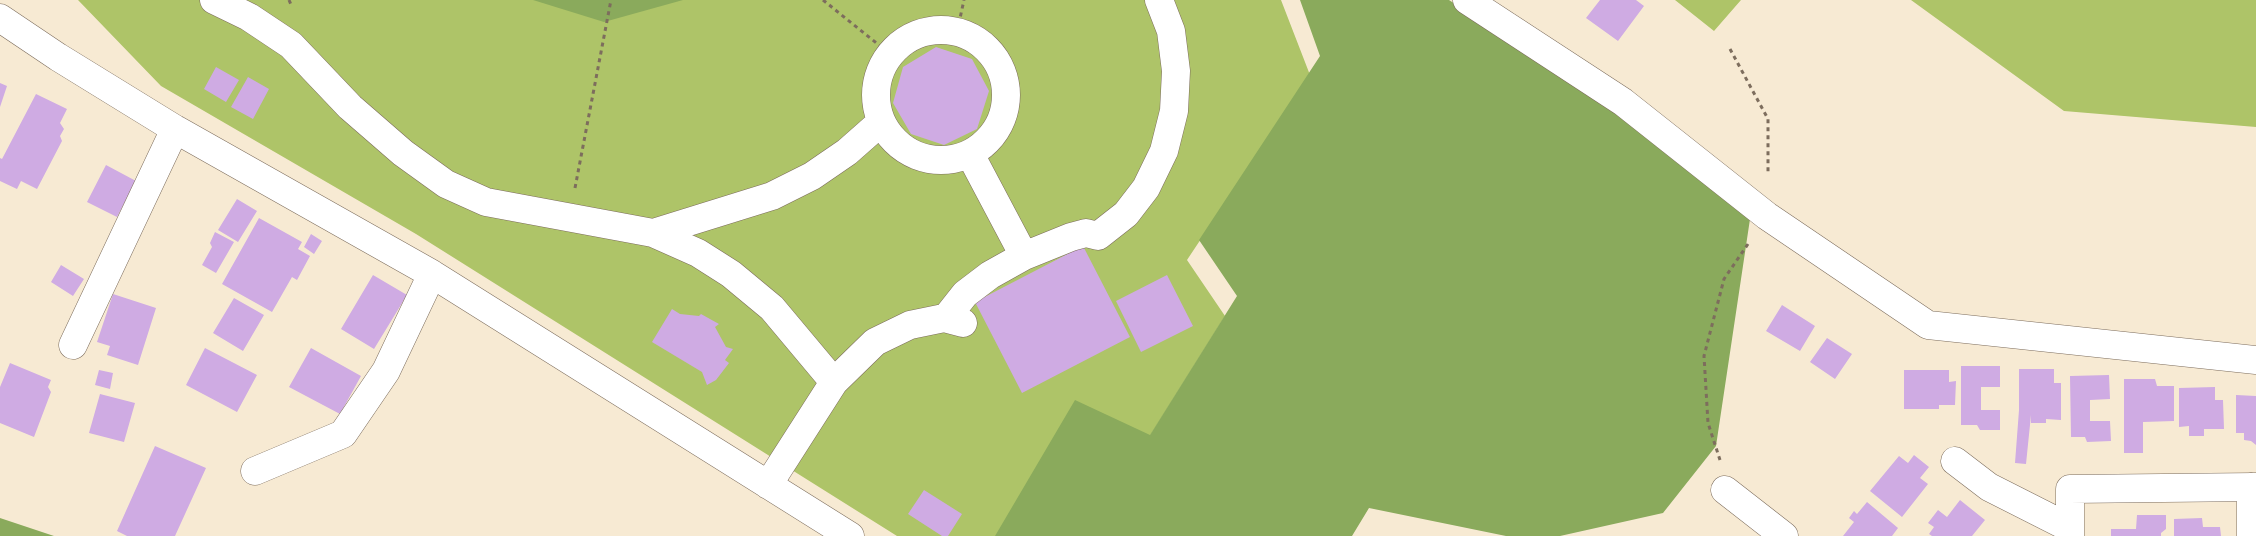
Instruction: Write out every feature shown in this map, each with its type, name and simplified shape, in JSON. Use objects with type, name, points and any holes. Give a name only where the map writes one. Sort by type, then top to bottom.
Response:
[{"type":"street","points":[[214,0],[249,17],[291,45],[350,107],[403,154],[446,184],[486,202],[653,233],[698,253],[731,274],[772,308],[834,382]]},
{"type":"street","points":[[768,485],[834,382],[875,342],[910,325],[955,321],[965,294],[990,275],[1024,256],[1071,237],[1086,233],[1098,236],[1126,214],[1146,188],[1164,151],[1174,111],[1176,71],[1170,32],[1159,0]]},
{"type":"street","points":[[1467,0],[1624,102],[1767,216],[1928,325],[2256,360]]},
{"type":"street","points":[[0,18],[58,57],[175,129],[432,274],[850,536]]},
{"type":"street","points":[[947,30],[957,32],[968,35],[986,46],[999,63],[1006,83],[1006,104],[1000,124],[988,142],[970,154],[949,160],[927,160],[906,152],[890,137],[878,117],[875,96],[879,74],[890,54],[906,40],[926,31],[947,30]]},
{"type":"street","points":[[653,233],[764,199],[812,176],[847,152],[881,122]]},
{"type":"street","points":[[73,345],[175,129]]},
{"type":"street","points":[[970,154],[1024,256]]},
{"type":"street","points":[[254,471],[343,434],[386,371],[432,274]]},
{"type":"street","points":[[1955,461],[1989,487],[2070,532],[2070,489],[2254,487],[2251,536]]},
{"type":"street","points":[[1726,490],[1784,536]]},
{"type":"path","points":[[569,218],[611,0]]},
{"type":"path","points":[[824,0],[890,54]]},
{"type":"path","points":[[957,32],[964,0]]},
{"type":"path","points":[[1726,490],[1722,466],[1708,424],[1704,356],[1724,279],[1767,216],[1768,119],[1730,49]]},
{"type":"green space","points":[[78,0],[1281,0],[1310,75],[1187,260],[1225,316],[1145,444],[1082,536],[897,536],[416,234],[161,86]]},
{"type":"green space","points":[[533,0],[683,0],[604,22]]},
{"type":"green space","points":[[1300,0],[1449,0],[1619,113],[1750,219],[1716,446],[1663,513],[1560,536],[1506,536],[1369,508],[1352,536],[995,536],[1075,400],[1150,435],[1237,296],[1199,240],[1320,56]]},
{"type":"green space","points":[[1675,0],[1741,0],[1714,31]]},
{"type":"green space","points":[[1911,0],[2256,0],[2256,127],[2064,111]]},
{"type":"green space","points":[[0,518],[54,536],[0,536]]},
{"type":"building","points":[[1600,0],[1636,0],[1644,6],[1618,41],[1586,18]]},
{"type":"building","points":[[936,47],[972,59],[989,91],[977,129],[944,145],[911,134],[893,103],[903,67]]},
{"type":"building","points":[[216,67],[239,80],[226,102],[204,89]]},
{"type":"building","points":[[248,77],[269,89],[253,119],[231,107]]},
{"type":"building","points":[[0,83],[7,86],[0,107]]},
{"type":"building","points":[[36,94],[67,109],[60,123],[64,129],[60,136],[62,141],[37,189],[21,181],[17,189],[0,181],[0,158],[2,159]]},
{"type":"building","points":[[106,165],[136,181],[117,217],[87,202]]},
{"type":"building","points":[[237,199],[257,211],[238,242],[218,230]]},
{"type":"building","points":[[259,218],[302,242],[298,249],[310,256],[297,280],[292,277],[272,312],[222,284]]},
{"type":"building","points":[[215,232],[234,242],[216,273],[202,265],[212,247],[210,243]]},
{"type":"building","points":[[311,234],[322,241],[314,254],[304,247]]},
{"type":"building","points":[[1083,246],[1130,337],[1022,393],[975,302]]},
{"type":"building","points":[[61,265],[84,279],[73,296],[51,282]]},
{"type":"building","points":[[373,275],[407,295],[374,349],[341,329]]},
{"type":"building","points":[[1167,275],[1193,326],[1141,352],[1116,301]]},
{"type":"building","points":[[113,294],[156,308],[138,365],[107,355],[110,346],[97,342]]},
{"type":"building","points":[[234,298],[264,315],[243,351],[213,333]]},
{"type":"building","points":[[1782,305],[1815,326],[1800,351],[1766,331]]},
{"type":"building","points":[[672,309],[680,314],[699,316],[701,314],[719,324],[715,327],[726,347],[733,349],[725,360],[729,363],[716,380],[707,385],[702,372],[652,342]]},
{"type":"building","points":[[1827,338],[1852,354],[1835,379],[1810,362]]},
{"type":"building","points":[[205,348],[257,375],[237,412],[186,385]]},
{"type":"building","points":[[311,348],[361,376],[340,414],[289,387]]},
{"type":"building","points":[[10,363],[51,380],[48,387],[51,392],[34,437],[0,423],[0,387]]},
{"type":"building","points":[[1961,366],[2000,366],[2000,387],[1981,387],[1981,410],[2000,410],[2000,430],[1980,430],[1977,425],[1961,425]]},
{"type":"building","points":[[2019,369],[2054,369],[2054,383],[2061,383],[2061,420],[2046,419],[2046,423],[2031,423],[2031,415],[2026,464],[2015,463],[2019,410]]},
{"type":"building","points":[[99,370],[113,373],[110,389],[95,385]]},
{"type":"building","points":[[1904,370],[1949,370],[1949,382],[1956,381],[1955,405],[1939,405],[1939,409],[1904,409]]},
{"type":"building","points":[[2109,375],[2110,399],[2090,400],[2090,421],[2110,421],[2111,441],[2087,442],[2085,437],[2071,437],[2070,376]]},
{"type":"building","points":[[2124,379],[2155,379],[2157,386],[2174,386],[2174,421],[2143,422],[2143,453],[2124,453]]},
{"type":"building","points":[[2215,387],[2215,400],[2223,400],[2224,429],[2204,429],[2204,436],[2189,436],[2189,426],[2179,427],[2179,388]]},
{"type":"building","points":[[100,394],[135,403],[124,442],[89,433]]},
{"type":"building","points":[[2236,395],[2256,396],[2256,445],[2251,441],[2244,440],[2244,433],[2236,433]]},
{"type":"building","points":[[155,446],[206,468],[175,536],[127,536],[117,531]]},
{"type":"building","points":[[1914,455],[1929,467],[1920,478],[1928,484],[1902,517],[1870,491],[1899,456],[1908,463]]},
{"type":"building","points":[[924,490],[962,514],[948,536],[942,536],[908,514]]},
{"type":"building","points":[[1960,500],[1985,520],[1972,536],[1932,536],[1929,534],[1934,527],[1928,523],[1938,510],[1947,517]]},
{"type":"building","points":[[1867,502],[1898,528],[1892,536],[1843,536],[1854,522],[1849,518],[1854,511],[1857,514]]},
{"type":"building","points":[[2137,515],[2166,515],[2166,529],[2161,533],[2161,536],[2111,536],[2111,529],[2136,529]]},
{"type":"building","points":[[2202,518],[2203,527],[2220,527],[2221,536],[2174,536],[2174,519]]}]
